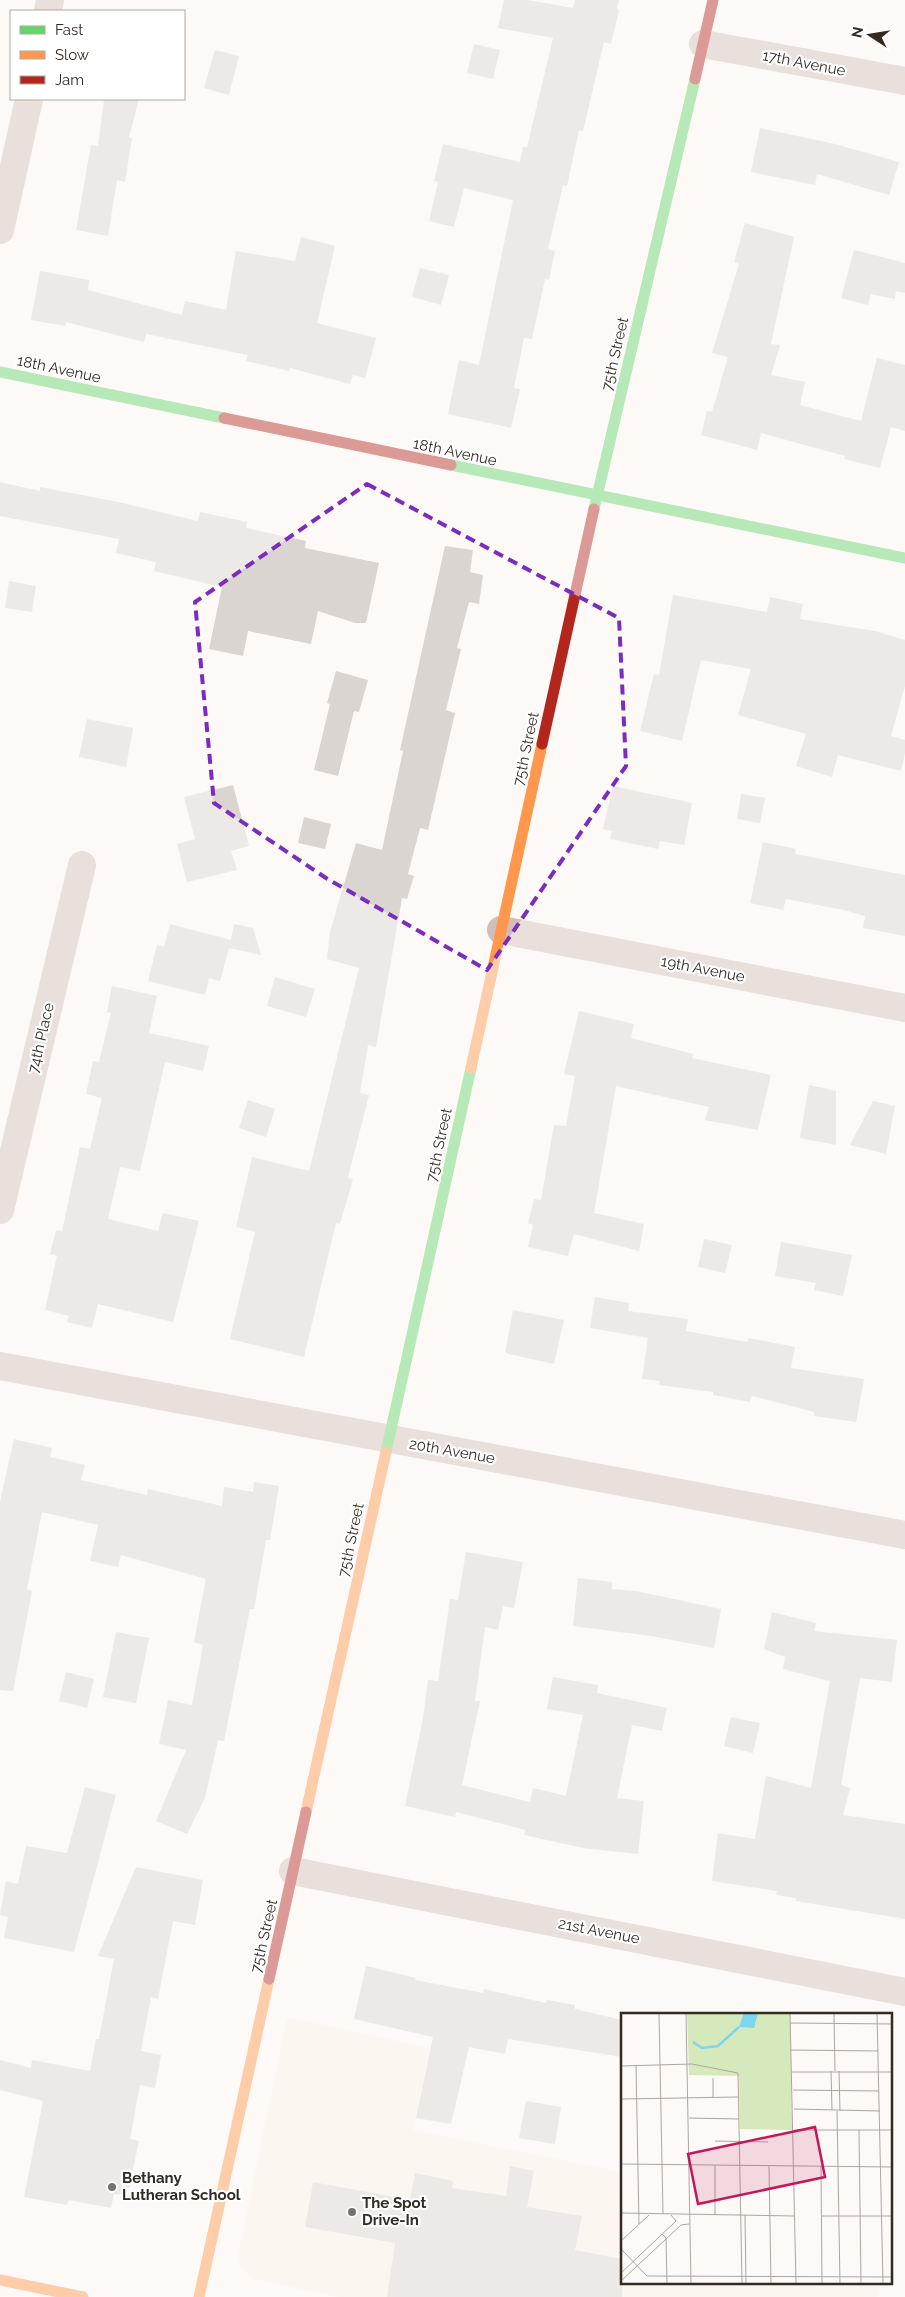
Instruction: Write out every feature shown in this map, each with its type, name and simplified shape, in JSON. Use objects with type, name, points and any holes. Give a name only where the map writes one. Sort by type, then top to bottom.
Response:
[{"type":"street","name":"75th Street","points":[[198,2297],[597,497],[713,0]]},
{"type":"street","name":"17th Avenue","points":[[703,44],[905,81]]},
{"type":"street","points":[[0,230],[29,100]]},
{"type":"street","name":"18th Avenue","points":[[0,372],[597,497],[905,558]]},
{"type":"street","name":"74th Place","points":[[0,1210],[82,865]]},
{"type":"street","name":"19th Avenue","points":[[501,930],[905,1008]]},
{"type":"street","name":"20th Avenue","points":[[0,1366],[905,1535]]},
{"type":"street","name":"21st Avenue","points":[[293,1871],[905,1992]]},
{"type":"street","points":[[0,2280],[83,2297]]},
{"type":"highlighted area","points":[[367,484],[619,618],[626,766],[487,970],[326,878],[214,803],[195,602]]},
{"type":"shaded area","points":[[287,2017],[430,2048],[413,2130],[621,2172],[621,2284],[881,2284],[878,2297],[338,2297],[253,2279],[239,2267],[238,2255]]},
{"type":"building","points":[[504,0],[528,0],[573,8],[575,0],[619,0],[617,9],[619,10],[611,44],[604,42],[583,131],[579,130],[567,186],[563,185],[548,249],[555,251],[549,280],[545,279],[532,339],[524,338],[514,388],[520,389],[511,428],[448,414],[459,360],[479,365],[513,200],[464,188],[454,227],[429,221],[438,182],[434,181],[443,144],[520,162],[523,147],[527,147],[553,38],[498,28]]},
{"type":"building","points":[[474,44],[500,50],[493,79],[467,73]]},
{"type":"building","points":[[215,50],[239,56],[229,95],[204,88]]},
{"type":"building","points":[[104,100],[139,100],[129,137],[132,138],[125,182],[117,180],[108,236],[76,230],[91,145],[98,146]]},
{"type":"building","points":[[760,128],[835,144],[899,162],[889,195],[817,174],[815,185],[751,172]]},
{"type":"building","points":[[745,223],[794,237],[771,344],[780,345],[771,375],[805,382],[800,405],[861,421],[877,358],[905,365],[905,431],[891,427],[880,468],[844,459],[845,456],[761,433],[757,450],[701,435],[707,411],[712,412],[728,357],[712,353],[739,264],[734,262]]},
{"type":"building","points":[[301,237],[335,246],[317,323],[376,338],[365,378],[353,375],[350,384],[290,368],[289,371],[246,361],[248,355],[146,334],[144,342],[66,322],[65,326],[31,320],[40,271],[89,280],[88,290],[182,315],[185,301],[226,310],[236,251],[295,261]]},
{"type":"building","points":[[854,250],[905,263],[905,293],[896,291],[895,299],[871,294],[868,305],[841,298]]},
{"type":"building","points":[[420,268],[449,275],[441,305],[412,297]]},
{"type":"building","points":[[0,482],[40,491],[40,487],[118,502],[198,521],[200,512],[247,522],[246,528],[306,541],[305,548],[379,563],[366,623],[355,623],[318,611],[311,644],[248,631],[243,656],[209,649],[222,587],[154,571],[156,562],[116,553],[119,539],[0,516]]},
{"type":"building","points":[[445,546],[473,550],[470,572],[483,575],[479,604],[469,602],[457,648],[461,649],[446,710],[455,713],[428,830],[420,828],[408,874],[414,876],[407,899],[402,898],[376,1047],[368,1045],[360,1093],[369,1095],[348,1178],[353,1179],[340,1224],[336,1223],[304,1357],[230,1339],[255,1232],[236,1227],[252,1157],[309,1171],[359,968],[327,959],[330,932],[356,843],[382,850],[403,751],[400,750]]},
{"type":"building","points":[[9,581],[36,586],[32,612],[5,608]]},
{"type":"building","points":[[673,595],[767,612],[770,597],[803,604],[800,619],[875,631],[905,640],[905,686],[891,736],[905,740],[905,753],[901,771],[838,755],[832,777],[796,766],[806,734],[738,715],[751,669],[701,660],[682,741],[640,731],[654,674],[659,675]]},
{"type":"building","points":[[336,671],[368,680],[359,712],[354,711],[338,776],[314,770],[330,704],[327,703]]},
{"type":"building","points":[[87,719],[133,728],[126,767],[79,757]]},
{"type":"building","points":[[233,785],[249,846],[231,851],[237,870],[187,882],[177,844],[195,839],[184,797]]},
{"type":"building","points":[[613,786],[692,803],[684,845],[660,841],[658,849],[610,839],[612,831],[603,829]]},
{"type":"building","points":[[741,794],[765,798],[760,823],[737,819]]},
{"type":"building","points":[[304,817],[331,824],[325,849],[298,843]]},
{"type":"building","points":[[763,842],[796,849],[795,854],[905,875],[905,936],[863,928],[865,916],[844,910],[786,899],[783,910],[750,903]]},
{"type":"building","points":[[170,924],[231,940],[234,924],[253,928],[261,955],[229,948],[220,981],[209,978],[205,995],[148,981],[157,945],[164,947]]},
{"type":"building","points":[[275,977],[315,989],[306,1017],[267,1006]]},
{"type":"building","points":[[112,986],[157,996],[149,1033],[209,1046],[203,1071],[165,1062],[140,1171],[120,1167],[108,1219],[158,1231],[163,1213],[199,1221],[173,1322],[98,1304],[92,1328],[67,1322],[69,1316],[45,1310],[57,1256],[50,1254],[56,1230],[62,1231],[80,1147],[90,1149],[102,1098],[86,1094],[93,1061],[99,1062],[111,1013],[107,1012]]},
{"type":"building","points":[[579,1011],[634,1024],[631,1038],[693,1054],[692,1058],[771,1075],[758,1130],[705,1120],[709,1107],[616,1086],[594,1213],[644,1224],[639,1251],[574,1234],[568,1256],[528,1247],[533,1225],[528,1223],[534,1199],[541,1200],[554,1125],[566,1126],[575,1076],[564,1074]]},
{"type":"building","points":[[809,1085],[836,1091],[836,1145],[800,1138]]},
{"type":"building","points":[[248,1100],[275,1109],[266,1137],[239,1128]]},
{"type":"building","points":[[873,1101],[895,1106],[886,1154],[850,1145]]},
{"type":"building","points":[[704,1239],[732,1245],[725,1273],[698,1267]]},
{"type":"building","points":[[781,1242],[852,1255],[843,1296],[814,1290],[816,1283],[775,1276]]},
{"type":"building","points":[[595,1297],[629,1303],[628,1311],[688,1319],[686,1331],[747,1342],[749,1338],[795,1347],[791,1368],[864,1379],[856,1422],[814,1416],[814,1412],[752,1396],[750,1402],[713,1395],[713,1392],[659,1385],[660,1381],[642,1379],[648,1338],[590,1328]]},
{"type":"building","points":[[513,1310],[564,1320],[554,1364],[505,1353]]},
{"type":"building","points":[[14,1439],[52,1448],[50,1457],[85,1465],[81,1480],[147,1495],[148,1489],[222,1506],[224,1487],[253,1492],[254,1482],[279,1486],[270,1540],[266,1540],[254,1609],[250,1609],[224,1741],[218,1740],[205,1798],[187,1834],[156,1821],[186,1750],[159,1744],[168,1700],[192,1705],[203,1645],[194,1642],[206,1579],[121,1555],[118,1567],[90,1561],[98,1525],[42,1512],[27,1589],[32,1591],[13,1691],[0,1690],[0,1501]]},
{"type":"building","points":[[466,1552],[523,1562],[514,1608],[503,1606],[498,1630],[485,1627],[475,1701],[480,1701],[462,1785],[530,1802],[533,1788],[566,1796],[583,1715],[547,1709],[553,1677],[598,1685],[597,1693],[667,1708],[662,1731],[632,1725],[617,1798],[644,1801],[638,1854],[583,1848],[524,1835],[525,1830],[456,1812],[455,1817],[405,1806],[423,1718],[428,1680],[438,1681],[450,1599],[458,1600]]},
{"type":"building","points":[[578,1578],[612,1582],[612,1589],[636,1591],[721,1609],[714,1648],[651,1636],[573,1626]]},
{"type":"building","points":[[772,1612],[816,1623],[814,1631],[897,1640],[892,1682],[860,1678],[841,1785],[850,1788],[843,1815],[905,1824],[905,1919],[796,1901],[796,1898],[776,1895],[777,1891],[712,1881],[718,1833],[755,1839],[766,1776],[811,1788],[830,1681],[783,1669],[785,1657],[764,1649]]},
{"type":"building","points":[[116,1632],[149,1638],[136,1703],[103,1697]]},
{"type":"building","points":[[66,1672],[94,1679],[87,1708],[59,1701]]},
{"type":"building","points":[[731,1717],[760,1723],[753,1753],[724,1746]]},
{"type":"building","points":[[85,1787],[116,1795],[74,1952],[4,1938],[8,1917],[0,1915],[6,1881],[18,1884],[26,1846],[67,1853]]},
{"type":"building","points":[[136,1867],[203,1880],[195,1925],[173,1921],[158,1999],[151,1997],[141,2051],[161,2055],[155,2088],[140,2085],[130,2139],[139,2141],[129,2188],[123,2187],[121,2195],[114,2194],[111,2208],[69,2200],[67,2205],[24,2197],[43,2101],[0,2090],[0,2060],[31,2068],[32,2060],[90,2071],[96,2039],[99,2039],[114,1959],[98,1956]]},
{"type":"building","points":[[366,1966],[416,1978],[415,1980],[483,1993],[484,1989],[546,2003],[547,2000],[575,2005],[575,2009],[621,2020],[621,2057],[508,2039],[505,2054],[469,2047],[451,2124],[416,2118],[433,2037],[354,2019]]},
{"type":"building","points":[[526,2101],[561,2107],[555,2144],[519,2138]]},
{"type":"building","points":[[510,2166],[534,2171],[527,2207],[582,2216],[575,2250],[621,2259],[622,2297],[387,2297],[395,2243],[305,2227],[313,2182],[410,2200],[415,2173],[453,2181],[452,2188],[506,2196]]},
{"type":"traffic: fast","points":[[594,509],[695,79]]},
{"type":"traffic: fast","points":[[0,372],[224,418]]},
{"type":"traffic: fast","points":[[451,465],[905,558]]},
{"type":"traffic: fast","points":[[386,1452],[471,1068]]},
{"type":"traffic: slow","points":[[471,1068],[542,744]]},
{"type":"traffic: slow","points":[[306,1812],[386,1452]]},
{"type":"traffic: slow","points":[[199,2297],[269,1979]]},
{"type":"traffic: slow","points":[[0,2280],[83,2297]]},
{"type":"traffic: jam","points":[[695,79],[713,0]]},
{"type":"traffic: jam","points":[[224,418],[451,465]]},
{"type":"traffic: jam","points":[[542,744],[594,509]]},
{"type":"traffic: jam","points":[[269,1979],[306,1812]]},
{"type":"place","name":"Bethany Lutheran School","points":[[112,2187]]},
{"type":"place","name":"The Spot Drive-In","points":[[352,2212]]}]
